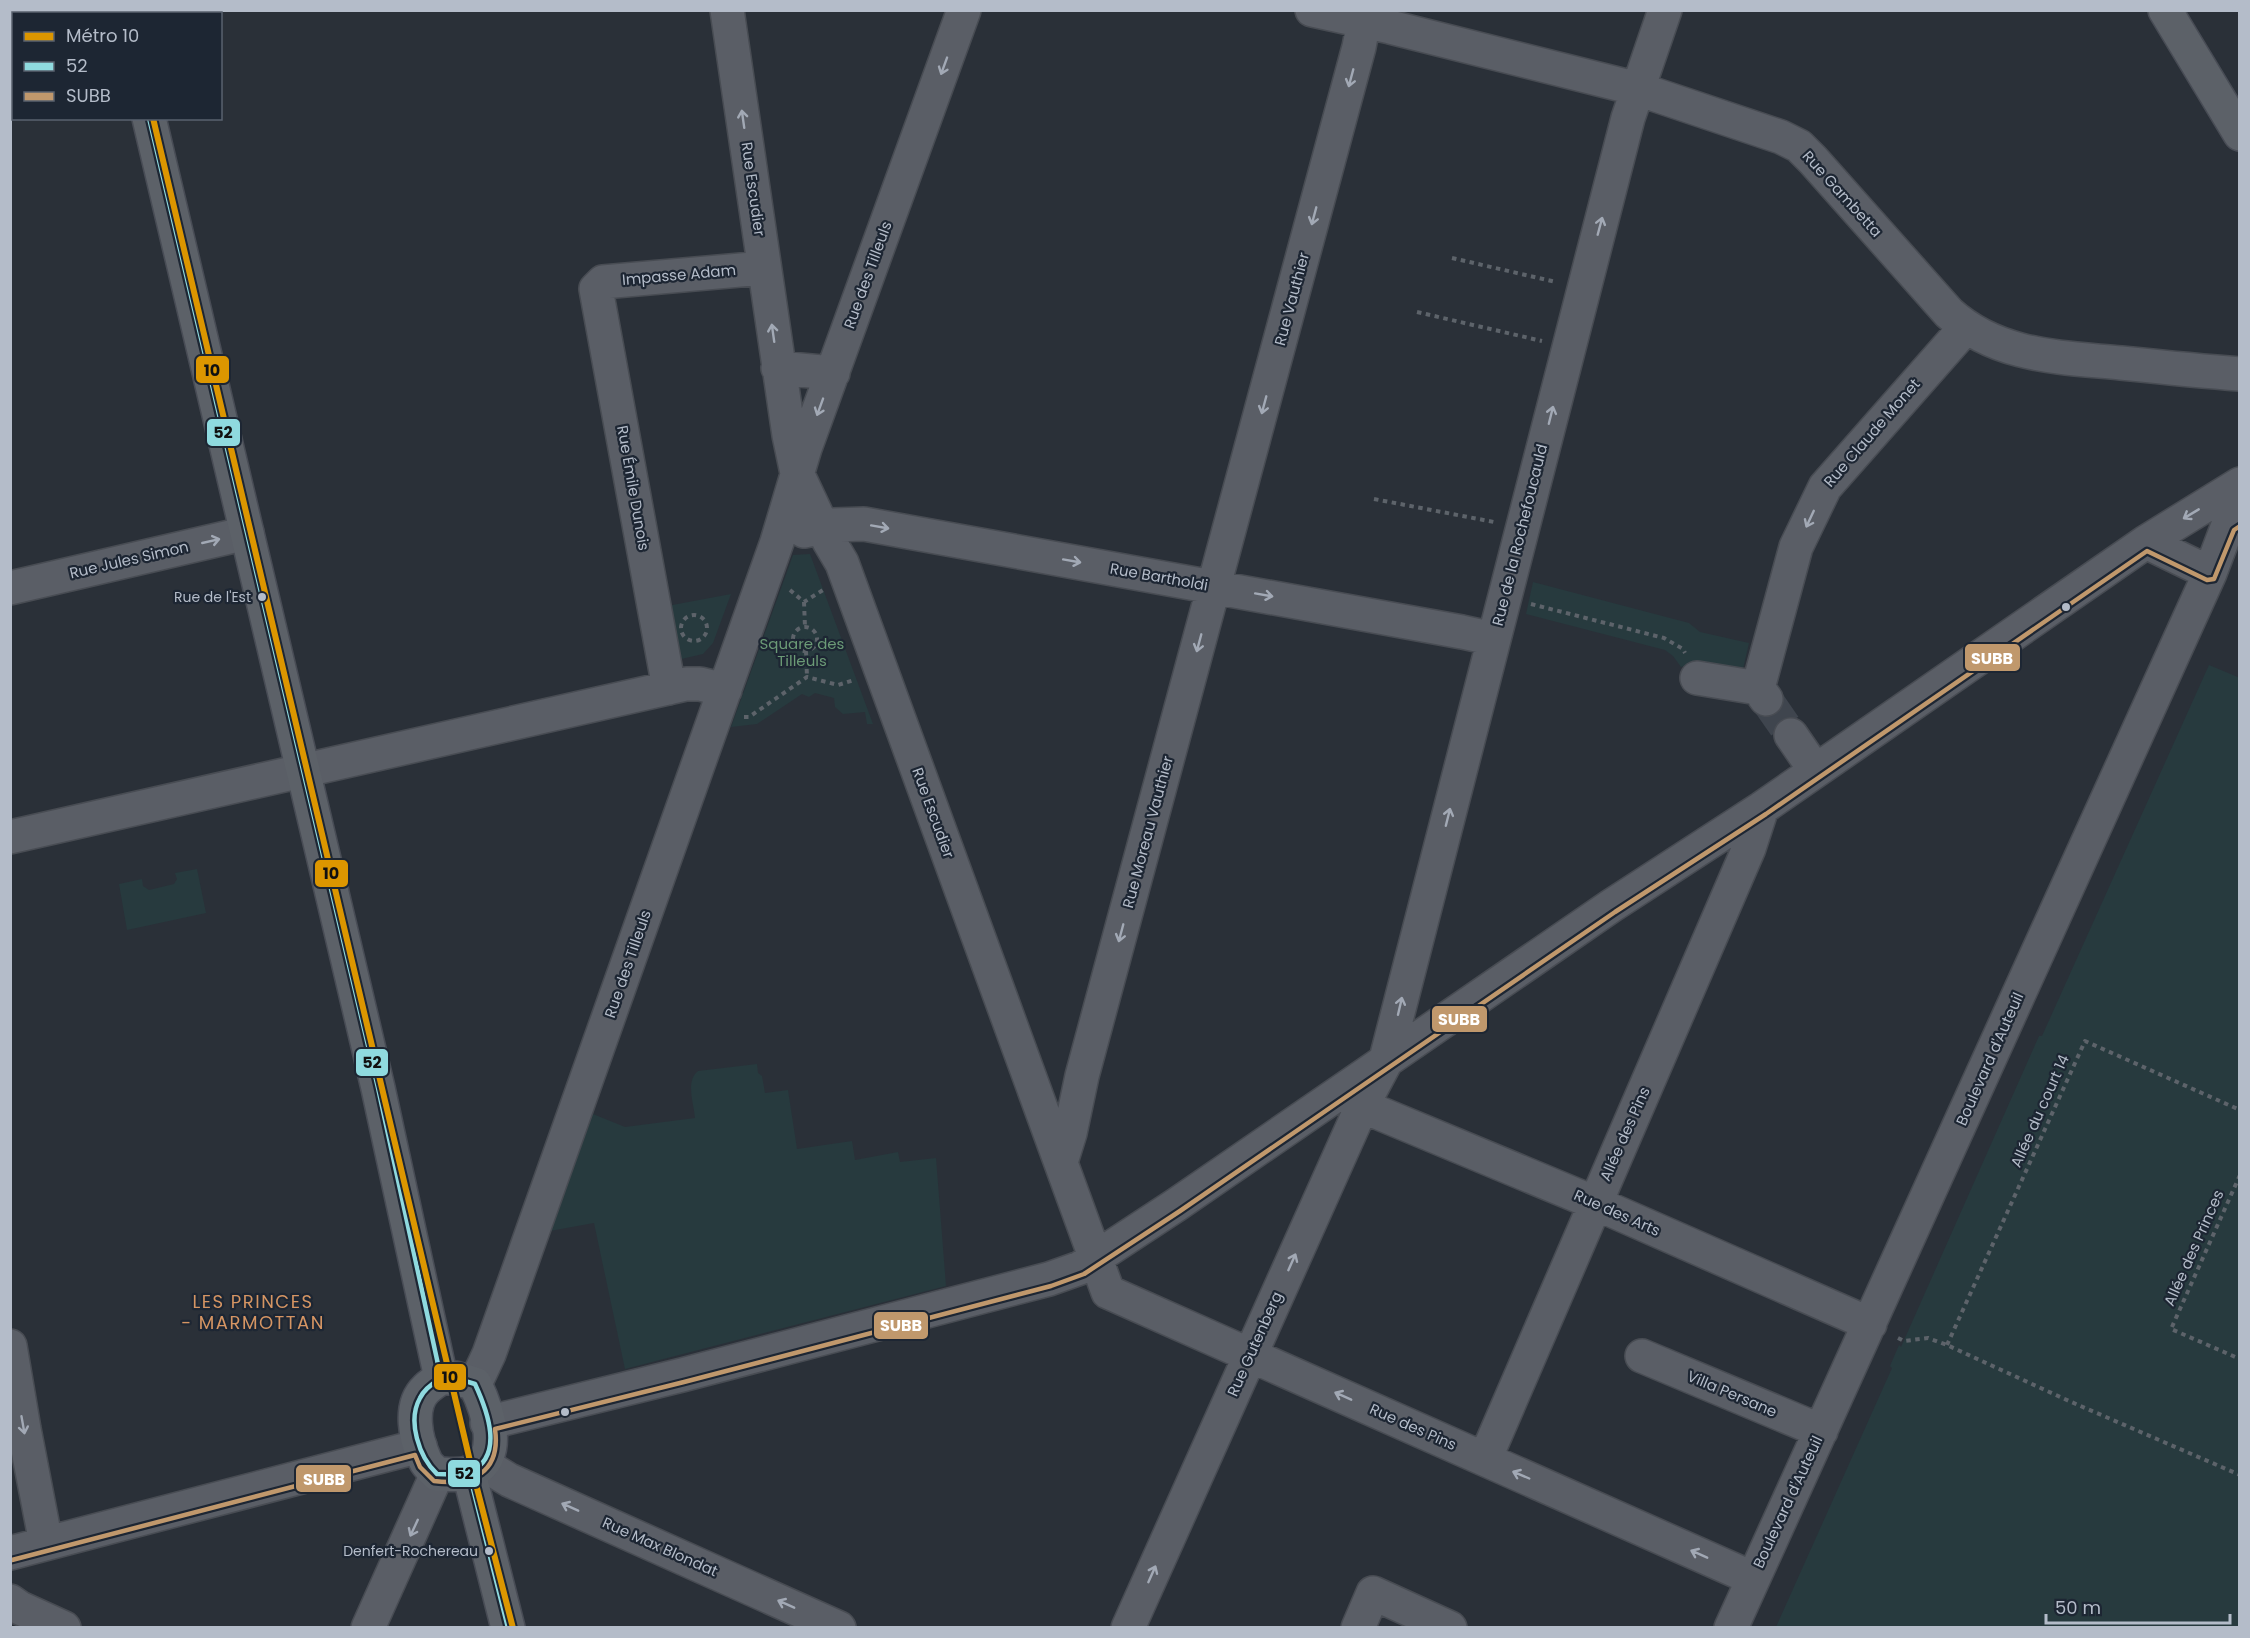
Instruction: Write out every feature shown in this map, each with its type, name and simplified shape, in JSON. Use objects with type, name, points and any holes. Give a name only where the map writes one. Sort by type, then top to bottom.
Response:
[{"type":"main road","points":[[2165,10],[2240,134]]},
{"type":"main road","points":[[149,120],[378,1088],[441,1378]]},
{"type":"main road","points":[[441,1378],[455,1378],[475,1384],[482,1399],[488,1424],[491,1440],[490,1453],[476,1469],[437,1474],[426,1462],[420,1446],[415,1419],[417,1402],[424,1390],[441,1378]]},
{"type":"main road","points":[[476,1469],[508,1628]]},
{"type":"street","name":"Rue Escudier","points":[[727,10],[778,368],[797,473],[842,563],[1095,1258]]},
{"type":"street","name":"Rue des Tilleuls","points":[[475,1384],[489,1354],[777,542],[797,473],[832,373],[964,10]]},
{"type":"street","name":"Rue Gambetta","points":[[1312,10],[1365,16],[1638,89],[1781,137],[1799,146],[1965,328],[2032,355],[2240,374]]},
{"type":"street","name":"Rue de la Rochefoucauld","points":[[1385,1063],[1628,118],[1665,10]]},
{"type":"street","name":"Rue Vauthier","points":[[1215,587],[1359,47],[1365,16]]},
{"type":"street","name":"Impasse Adam","points":[[597,289],[603,282],[764,268]]},
{"type":"street","name":"Rue Émile Dunois","points":[[597,289],[669,688]]},
{"type":"street","name":"Rue Claude Monet","points":[[1697,678],[1762,694],[1796,547],[1825,487],[1965,328]]},
{"type":"street","points":[[778,368],[832,373]]},
{"type":"street","points":[[488,1424],[1049,1279],[1080,1268],[1385,1063],[1611,906],[1762,808],[2146,542],[2236,503]]},
{"type":"street","name":"Boulevard d'Auteuil","points":[[1731,1628],[1821,1431],[1884,1331],[2210,573],[2236,503]]},
{"type":"street","name":"Rue Bartholdi","points":[[822,526],[864,524],[1494,639]]},
{"type":"street","points":[[777,542],[791,534],[822,526]]},
{"type":"street","name":"Rue Jules Simon","points":[[10,588],[247,533]]},
{"type":"street","points":[[2146,542],[2210,573]]},
{"type":"street","name":"Rue Moreau Vauthier","points":[[1061,1162],[1070,1133],[1082,1076],[1215,587]]},
{"type":"street","points":[[10,837],[686,684],[700,684],[725,690]]},
{"type":"street","points":[[1791,735],[1815,770]]},
{"type":"street","name":"Allée des Pins","points":[[1485,1459],[1749,848],[1762,808]]},
{"type":"street","name":"Rue Gutenberg","points":[[1128,1628],[1362,1107],[1385,1063]]},
{"type":"street","points":[[1032,1085],[1055,1086],[1082,1076]]},
{"type":"street","name":"Rue des Arts","points":[[1362,1107],[1595,1203],[1884,1331]]},
{"type":"street","name":"Rue des Pins","points":[[1095,1258],[1107,1292],[1752,1578]]},
{"type":"street","points":[[10,1346],[46,1543]]},
{"type":"street","name":"Villa Persane","points":[[1642,1356],[1821,1431]]},
{"type":"street","points":[[10,1553],[420,1446]]},
{"type":"street","name":"Rue Max Blondat","points":[[476,1469],[509,1480],[839,1628]]},
{"type":"street","points":[[368,1628],[437,1474]]},
{"type":"street","points":[[1358,1628],[1373,1593],[1450,1628]]},
{"type":"street","points":[[10,1601],[64,1628]]},
{"type":"path","points":[[1452,258],[1560,283]]},
{"type":"path","points":[[1417,312],[1545,342]]},
{"type":"path","points":[[1374,499],[1499,523]]},
{"type":"path","points":[[782,586],[804,603],[805,627]]},
{"type":"path","points":[[804,603],[827,587]]},
{"type":"path","points":[[1523,602],[1665,638],[1683,649],[1697,678]]},
{"type":"path","points":[[707,624],[706,634],[698,641],[688,641],[681,633],[682,622],[691,615],[700,616],[707,624],[714,625]]},
{"type":"path","points":[[805,627],[813,630],[817,636],[813,647],[806,650],[798,648],[794,637],[797,630],[805,627]]},
{"type":"path","points":[[806,650],[807,677]]},
{"type":"path","points":[[742,717],[749,717],[807,677],[838,685],[860,677]]},
{"type":"path","name":"Allée du court 14","points":[[1947,1345],[2085,1041],[2240,1110]]},
{"type":"path","name":"Allée des Princes","points":[[2240,1175],[2171,1329],[2240,1359]]},
{"type":"path","points":[[1884,1331],[1904,1341],[1928,1338],[1947,1345],[2240,1475]]},
{"type":"green space","name":"Square des Tilleuls","points":[[810,554],[873,724],[867,724],[865,712],[843,714],[835,707],[834,698],[815,693],[809,697],[802,694],[757,724],[731,727],[793,555]]},
{"type":"green space","points":[[1533,582],[1689,623],[1700,632],[1749,643],[1743,669],[1694,663],[1681,667],[1665,650],[1526,614]]},
{"type":"green space","points":[[731,594],[713,643],[703,654],[677,660],[667,606]]},
{"type":"green space","points":[[2209,665],[2240,678],[2239,1627],[1776,1627],[1892,1368],[1890,1366],[1899,1345],[1901,1347],[2039,1036],[2042,1036]]},
{"type":"green space","points":[[197,869],[206,913],[127,930],[119,884],[142,879],[143,886],[149,890],[174,884],[177,879],[175,873]]},
{"type":"green space","points":[[757,1064],[765,1093],[788,1090],[797,1149],[852,1141],[855,1160],[898,1152],[900,1162],[936,1158],[946,1286],[625,1369],[594,1223],[550,1231],[593,1114],[625,1127],[695,1118],[691,1087],[694,1075],[698,1071]]},
{"type":"tunnel","points":[[1766,699],[1791,735]]},
{"type":"metro line","name":"10","points":[[153,120],[470,1461],[513,1628]]},
{"type":"transit line","name":"52","points":[[149,120],[378,1088],[441,1378]]},
{"type":"transit line","name":"SUBB","points":[[12,1560],[415,1455],[420,1467],[434,1481],[461,1481],[472,1478],[489,1466],[496,1444],[495,1429],[1051,1286],[1084,1274],[1180,1211],[1615,912],[1766,814],[2147,551],[2207,580],[2214,579],[2234,530],[2240,526]]},
{"type":"transit line","name":"52","points":[[441,1378],[455,1378],[475,1384],[484,1406],[488,1419],[490,1444],[481,1465],[470,1472],[437,1474],[420,1449],[415,1428],[416,1407],[424,1392],[441,1378]]},
{"type":"transit line","name":"52","points":[[469,1473],[508,1628]]},
{"type":"place","name":"Rue de l'Est","points":[[262,597]]},
{"type":"place","name":"Denfert-Rochereau","points":[[489,1551]]},
{"type":"district","name":"LES PRINCES - MARMOTTAN","points":[[253,1312]]}]
